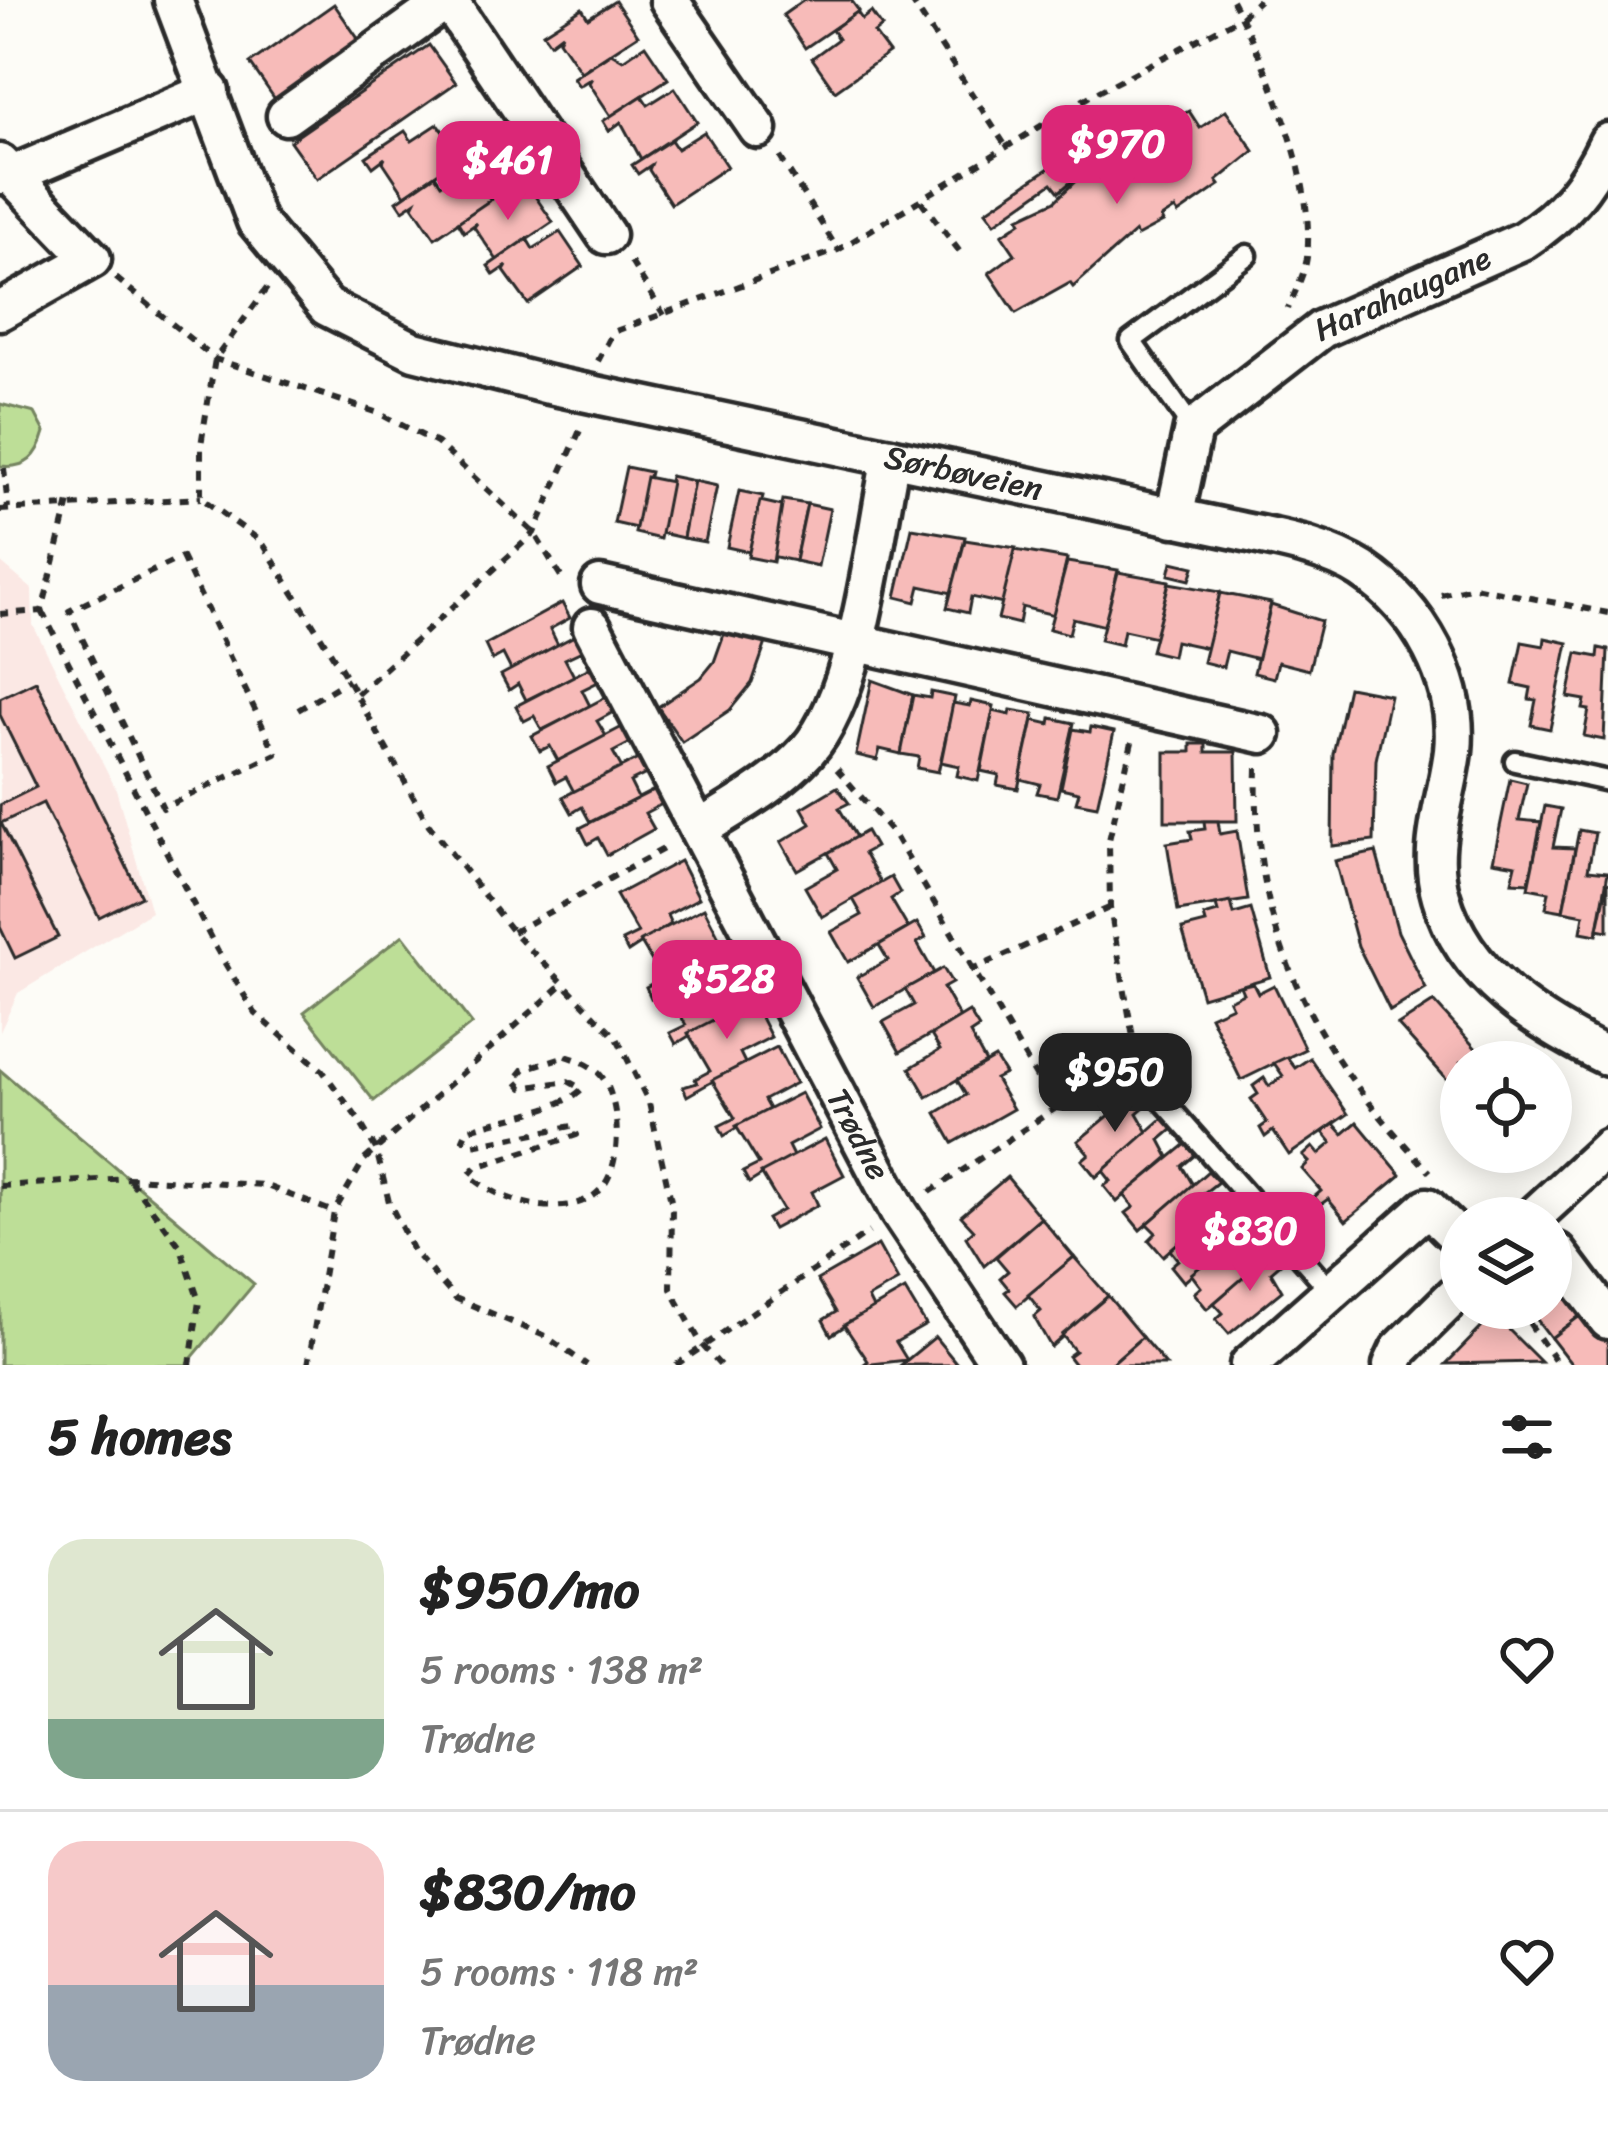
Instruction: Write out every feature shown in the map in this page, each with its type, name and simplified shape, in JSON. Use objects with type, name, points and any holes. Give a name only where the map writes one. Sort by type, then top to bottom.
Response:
[{"type":"street","name":"Sørbøveien","points":[[173,0],[256,221],[327,307],[414,351],[1316,549],[1362,571],[1402,606],[1429,642],[1448,683],[1453,751],[1436,826],[1439,894],[1456,934],[1507,998],[1608,1058]]},
{"type":"street","points":[[286,116],[448,0],[606,235]]},
{"type":"street","points":[[669,0],[758,129]]},
{"type":"street","points":[[0,310],[92,259],[4,171],[210,91]]},
{"type":"street","name":"Harahaugane","points":[[1192,429],[1322,329],[1524,240],[1554,221],[1573,203],[1606,152]]},
{"type":"street","points":[[1174,518],[1192,429]]},
{"type":"street","points":[[701,828],[782,776],[809,749],[839,695],[891,457]]},
{"type":"street","points":[[600,585],[1262,734]]},
{"type":"street","name":"Trødne","points":[[592,627],[899,1212],[1001,1365]]},
{"type":"street","points":[[1555,1197],[1608,1148]]},
{"type":"street","points":[[1249,1365],[1427,1207],[1440,1220]]},
{"type":"street","points":[[1572,1269],[1604,1305]]},
{"type":"street","points":[[1392,1365],[1399,1350],[1440,1310]]},
{"type":"lane","points":[[1192,429],[1131,341],[1246,255]]},
{"type":"lane","points":[[1515,761],[1608,781]]},
{"type":"lane","points":[[1143,1078],[1334,1293]]},
{"type":"path","points":[[911,0],[1007,148]]},
{"type":"path","points":[[1232,0],[1241,17]]},
{"type":"path","points":[[598,361],[613,332],[838,250],[1090,96],[1241,17],[1259,0]]},
{"type":"path","points":[[758,129],[758,148],[770,142],[838,250]]},
{"type":"path","points":[[921,201],[960,252]]},
{"type":"path","points":[[606,235],[608,250],[621,248],[664,315]]},
{"type":"path","points":[[92,259],[215,359],[378,413],[437,443],[534,533]]},
{"type":"path","points":[[201,498],[201,445],[215,359],[268,286]]},
{"type":"path","points":[[357,694],[534,533],[584,422]]},
{"type":"path","points":[[4,468],[4,509],[201,498],[262,542],[357,694],[429,825],[513,932],[617,1038],[649,1103],[672,1205],[671,1288],[702,1345],[720,1365]]},
{"type":"path","points":[[69,502],[42,611],[158,839],[255,1013],[322,1070],[376,1149],[389,1202],[413,1251],[455,1298],[545,1336],[587,1365]]},
{"type":"path","points":[[182,557],[276,754],[163,808],[69,611],[182,557]]},
{"type":"path","points":[[1434,597],[1474,586],[1608,613]]},
{"type":"path","points":[[0,614],[42,611]]},
{"type":"path","points":[[298,710],[348,680]]},
{"type":"path","points":[[1139,710],[1109,840],[1110,908],[1143,1078]]},
{"type":"path","points":[[1262,734],[1256,808],[1260,851],[1296,988],[1346,1078],[1433,1175]]},
{"type":"path","points":[[809,749],[837,769],[895,836],[1056,1111]]},
{"type":"path","points":[[513,932],[701,828]]},
{"type":"path","points":[[970,971],[1110,908]]},
{"type":"path","points":[[308,1365],[334,1212],[376,1149],[565,982]]},
{"type":"path","points":[[566,1056],[587,1063],[603,1078],[614,1102],[616,1145],[609,1175],[594,1196],[566,1205],[534,1205],[505,1197],[469,1175],[492,1161],[578,1135],[572,1126],[473,1145],[463,1139],[467,1130],[572,1100],[582,1089],[568,1081],[522,1088],[515,1080],[524,1069],[566,1056]]},
{"type":"path","points":[[0,1186],[129,1178],[264,1185],[334,1212]]},
{"type":"path","points":[[129,1178],[180,1246],[199,1301],[190,1365]]},
{"type":"path","points":[[1533,1329],[1558,1365]]},
{"type":"path","points":[[676,1365],[702,1345]]},
{"type":"shaded area","points":[[0,562],[32,589],[33,625],[116,789],[151,912],[18,993],[0,1032]]},
{"type":"green space","points":[[0,404],[35,413],[45,432],[35,455],[24,463],[0,466]]},
{"type":"green space","points":[[403,935],[472,1024],[374,1101],[304,1012]]},
{"type":"green space","points":[[0,1070],[254,1284],[186,1365],[0,1365]]},
{"type":"building","points":[[804,0],[851,0],[859,11],[805,48],[783,15]]},
{"type":"building","points":[[615,1],[638,35],[581,72],[559,40],[562,34],[550,43],[543,33],[582,8],[588,18]]},
{"type":"building","points":[[334,4],[361,43],[277,102],[250,63]]},
{"type":"building","points":[[857,12],[862,19],[871,12],[882,27],[874,33],[889,53],[835,91],[812,58],[838,39],[832,30]]},
{"type":"building","points":[[429,45],[456,83],[317,179],[290,141]]},
{"type":"building","points":[[645,45],[668,79],[611,116],[589,83],[592,78],[579,86],[573,78],[611,53],[623,60]]},
{"type":"building","points":[[675,88],[697,122],[641,159],[621,122],[609,131],[603,121],[642,96],[648,105]]},
{"type":"building","points":[[1226,110],[1254,151],[1217,181],[1220,185],[1178,214],[1175,209],[1161,218],[1163,222],[1137,236],[1135,232],[1073,287],[1070,283],[1016,313],[989,273],[1015,254],[1002,235],[1021,222],[1019,218],[1055,201],[1094,163],[1096,167],[1108,157],[1122,177],[1153,155],[1141,137],[1189,111],[1200,128]]},
{"type":"building","points":[[438,124],[461,157],[405,195],[383,162],[385,158],[373,167],[366,157],[405,131],[412,141]]},
{"type":"building","points":[[704,132],[727,167],[671,204],[649,170],[651,165],[638,174],[632,165],[671,140],[677,149]]},
{"type":"building","points":[[506,144],[525,170],[503,186],[484,160]]},
{"type":"building","points":[[1077,149],[1090,166],[1059,192],[1052,183],[995,223],[986,211]]},
{"type":"building","points":[[468,168],[491,200],[435,238],[413,206],[415,202],[403,210],[397,201],[435,175],[441,184]]},
{"type":"building","points":[[530,189],[553,222],[497,260],[474,227],[477,223],[464,232],[458,222],[496,196],[503,206]]},
{"type":"building","points":[[560,232],[583,266],[528,304],[504,271],[507,266],[494,275],[488,266],[527,239],[533,249]]},
{"type":"building","points":[[626,467],[650,472],[636,528],[614,523]]},
{"type":"building","points":[[670,476],[694,481],[683,538],[661,533]]},
{"type":"building","points":[[646,477],[671,482],[660,539],[635,533]]},
{"type":"building","points":[[694,481],[717,486],[705,542],[683,538]]},
{"type":"building","points":[[739,491],[763,496],[749,552],[727,547]]},
{"type":"building","points":[[783,500],[807,504],[795,561],[771,556]]},
{"type":"building","points":[[760,501],[782,506],[773,562],[748,557]]},
{"type":"building","points":[[807,504],[830,509],[818,566],[795,561]]},
{"type":"building","points":[[912,528],[965,537],[952,593],[920,586],[916,602],[896,597]]},
{"type":"building","points":[[965,540],[1016,548],[1003,604],[971,597],[968,613],[947,608]]},
{"type":"building","points":[[1015,550],[1067,559],[1054,615],[1022,607],[1019,624],[998,619]]},
{"type":"building","points":[[1067,562],[1118,570],[1105,626],[1073,618],[1069,634],[1049,629]]},
{"type":"building","points":[[1172,562],[1194,567],[1190,580],[1169,575]]},
{"type":"building","points":[[1118,572],[1169,581],[1156,637],[1124,630],[1121,645],[1100,640]]},
{"type":"building","points":[[1169,583],[1220,592],[1207,648],[1175,641],[1172,656],[1151,651]]},
{"type":"building","points":[[1220,593],[1271,603],[1258,659],[1227,651],[1223,667],[1203,662]]},
{"type":"building","points":[[562,603],[570,618],[550,629],[558,645],[511,670],[503,654],[492,660],[485,645]]},
{"type":"building","points":[[1271,605],[1321,621],[1309,670],[1278,662],[1274,678],[1254,673]]},
{"type":"building","points":[[728,623],[768,637],[752,683],[730,710],[682,742],[658,707],[701,678],[714,662]]},
{"type":"building","points":[[578,634],[586,649],[565,659],[574,676],[526,700],[518,684],[509,690],[501,675]]},
{"type":"building","points":[[1545,638],[1568,643],[1550,729],[1531,725],[1536,700],[1529,699],[1531,688],[1513,684],[1522,642],[1544,646]]},
{"type":"building","points":[[1599,648],[1608,650],[1604,740],[1584,736],[1589,710],[1583,709],[1585,700],[1568,697],[1577,653],[1598,657]]},
{"type":"building","points":[[595,665],[602,680],[582,690],[590,706],[542,730],[534,716],[524,721],[516,706]]},
{"type":"building","points":[[872,680],[913,695],[901,754],[880,749],[877,760],[856,755]]},
{"type":"building","points":[[36,681],[141,896],[99,917],[43,803],[1,823],[58,937],[15,958],[0,927],[0,805],[36,787],[0,715],[0,698]]},
{"type":"building","points":[[1348,687],[1390,695],[1376,760],[1374,841],[1332,846],[1333,754]]},
{"type":"building","points":[[931,692],[955,697],[938,772],[917,768],[919,757],[901,754],[913,695],[930,698]]},
{"type":"building","points":[[610,695],[617,710],[597,721],[606,736],[558,761],[550,746],[540,751],[532,736]]},
{"type":"building","points":[[971,701],[994,706],[978,781],[957,776],[959,766],[941,762],[953,703],[970,706]]},
{"type":"building","points":[[1011,710],[1034,714],[1018,789],[997,785],[999,775],[981,771],[993,711],[1010,715]]},
{"type":"building","points":[[1051,718],[1074,723],[1057,797],[1037,793],[1040,784],[1020,779],[1033,720],[1050,724]]},
{"type":"building","points":[[626,725],[634,741],[613,752],[622,768],[574,792],[566,777],[556,782],[548,766]]},
{"type":"building","points":[[1091,727],[1114,732],[1097,806],[1076,802],[1079,792],[1061,788],[1073,729],[1090,732]]},
{"type":"building","points":[[1191,744],[1206,744],[1206,752],[1236,752],[1237,821],[1165,821],[1165,752],[1191,752]]},
{"type":"building","points":[[642,757],[650,772],[630,782],[638,798],[590,822],[582,807],[572,813],[563,797]]},
{"type":"building","points":[[1510,779],[1527,783],[1519,820],[1541,822],[1529,883],[1512,882],[1516,865],[1493,861]]},
{"type":"building","points":[[837,787],[849,803],[839,808],[856,837],[797,870],[781,842],[811,824],[802,808]]},
{"type":"building","points":[[658,788],[666,802],[645,813],[654,829],[607,855],[598,838],[588,844],[580,828]]},
{"type":"building","points":[[1545,806],[1561,809],[1553,847],[1575,848],[1563,911],[1546,908],[1549,892],[1528,888]]},
{"type":"building","points":[[1204,821],[1218,821],[1220,834],[1237,831],[1248,900],[1178,911],[1167,843],[1192,839],[1190,831],[1205,829]]},
{"type":"building","points":[[1579,830],[1595,833],[1588,870],[1608,872],[1597,935],[1581,932],[1584,915],[1563,911]]},
{"type":"building","points":[[866,831],[875,847],[864,853],[881,883],[822,917],[805,887],[837,869],[828,853]]},
{"type":"building","points":[[1376,852],[1398,932],[1426,989],[1390,1011],[1358,946],[1335,861]]},
{"type":"building","points":[[680,861],[699,898],[667,915],[671,924],[628,952],[622,941],[638,933],[616,895]]},
{"type":"building","points":[[891,877],[900,893],[891,899],[908,928],[848,962],[831,932],[862,915],[853,899]]},
{"type":"building","points":[[1608,882],[1608,931],[1598,929]]},
{"type":"building","points":[[1231,902],[1234,914],[1251,909],[1270,977],[1202,997],[1182,929],[1206,923],[1204,916],[1218,912],[1216,905]]},
{"type":"building","points":[[704,908],[723,945],[691,961],[696,971],[651,998],[646,987],[662,978],[640,941]]},
{"type":"building","points":[[917,923],[926,938],[917,943],[934,973],[874,1007],[857,977],[888,960],[879,945]]},
{"type":"building","points":[[728,954],[747,990],[715,1007],[720,1017],[676,1044],[670,1033],[686,1025],[664,987]]},
{"type":"building","points":[[943,968],[952,983],[943,988],[960,1018],[900,1052],[883,1022],[914,1005],[905,989]]},
{"type":"building","points":[[1253,983],[1258,993],[1274,985],[1305,1049],[1241,1080],[1210,1016],[1232,1006],[1229,1000],[1243,993],[1240,986]]},
{"type":"building","points":[[752,1000],[771,1037],[740,1053],[745,1063],[687,1096],[683,1087],[697,1083],[695,1079],[710,1071],[688,1033]]},
{"type":"building","points":[[1434,1002],[1469,1041],[1440,1041],[1440,1072],[1398,1025]]},
{"type":"building","points":[[969,1012],[979,1028],[970,1034],[986,1063],[927,1097],[910,1068],[940,1050],[931,1035]]},
{"type":"building","points":[[777,1047],[796,1083],[764,1100],[769,1109],[724,1136],[719,1126],[735,1118],[712,1080]]},
{"type":"building","points":[[1287,1057],[1295,1068],[1310,1058],[1348,1114],[1289,1155],[1273,1131],[1265,1137],[1260,1128],[1267,1123],[1251,1099],[1258,1094],[1253,1086],[1264,1078],[1269,1086],[1283,1076],[1274,1063]]},
{"type":"building","points":[[995,1058],[1005,1074],[995,1079],[1013,1109],[953,1143],[936,1113],[966,1095],[957,1080]]},
{"type":"building","points":[[1140,1090],[1150,1102],[1137,1113],[1148,1132],[1096,1177],[1082,1160],[1089,1154],[1078,1141]]},
{"type":"building","points":[[801,1093],[820,1129],[788,1146],[793,1156],[749,1183],[743,1172],[759,1164],[736,1126]]},
{"type":"building","points":[[1163,1118],[1173,1129],[1160,1140],[1169,1157],[1117,1202],[1104,1186],[1111,1181],[1103,1171]]},
{"type":"building","points":[[1357,1122],[1401,1175],[1346,1221],[1328,1199],[1320,1205],[1314,1197],[1321,1191],[1302,1169],[1309,1162],[1303,1156],[1313,1147],[1319,1154],[1332,1143],[1323,1132],[1334,1124],[1343,1134]]},
{"type":"building","points":[[825,1139],[844,1175],[812,1192],[818,1205],[773,1229],[767,1219],[783,1210],[761,1173]]},
{"type":"building","points":[[1186,1144],[1195,1155],[1182,1166],[1193,1185],[1140,1230],[1126,1213],[1134,1207],[1124,1195]]},
{"type":"building","points":[[1208,1171],[1218,1182],[1204,1193],[1215,1212],[1163,1256],[1149,1240],[1156,1233],[1147,1224]]},
{"type":"building","points":[[1007,1177],[1041,1218],[984,1266],[966,1237],[974,1230],[961,1216]]},
{"type":"building","points":[[1230,1197],[1245,1214],[1229,1228],[1236,1237],[1184,1282],[1171,1266],[1178,1260],[1170,1250]]},
{"type":"building","points":[[1041,1218],[1074,1257],[1017,1306],[1000,1278],[1008,1271],[996,1257]]},
{"type":"building","points":[[1253,1224],[1262,1235],[1249,1246],[1260,1265],[1207,1309],[1194,1293],[1201,1287],[1191,1274]]},
{"type":"building","points":[[878,1245],[898,1281],[868,1298],[873,1308],[831,1335],[823,1320],[836,1312],[817,1280]]},
{"type":"building","points":[[1275,1250],[1284,1261],[1271,1272],[1282,1291],[1229,1334],[1216,1319],[1223,1313],[1214,1303]]},
{"type":"building","points":[[1074,1257],[1108,1296],[1051,1347],[1034,1317],[1041,1311],[1028,1295]]},
{"type":"building","points":[[905,1290],[926,1325],[896,1342],[907,1360],[863,1365],[868,1361],[844,1325]]},
{"type":"building","points":[[1572,1295],[1585,1312],[1572,1322]]},
{"type":"building","points":[[1108,1296],[1142,1337],[1110,1365],[1075,1365],[1068,1356],[1075,1351],[1062,1335]]},
{"type":"building","points":[[1585,1312],[1608,1342],[1608,1365],[1572,1365],[1551,1338],[1563,1329],[1572,1329],[1572,1322]]},
{"type":"building","points":[[1480,1329],[1508,1329],[1541,1362],[1446,1364]]},
{"type":"building","points":[[935,1337],[958,1365],[901,1365],[907,1360]]},
{"type":"building","points":[[1142,1337],[1166,1365],[1110,1365]]}]
